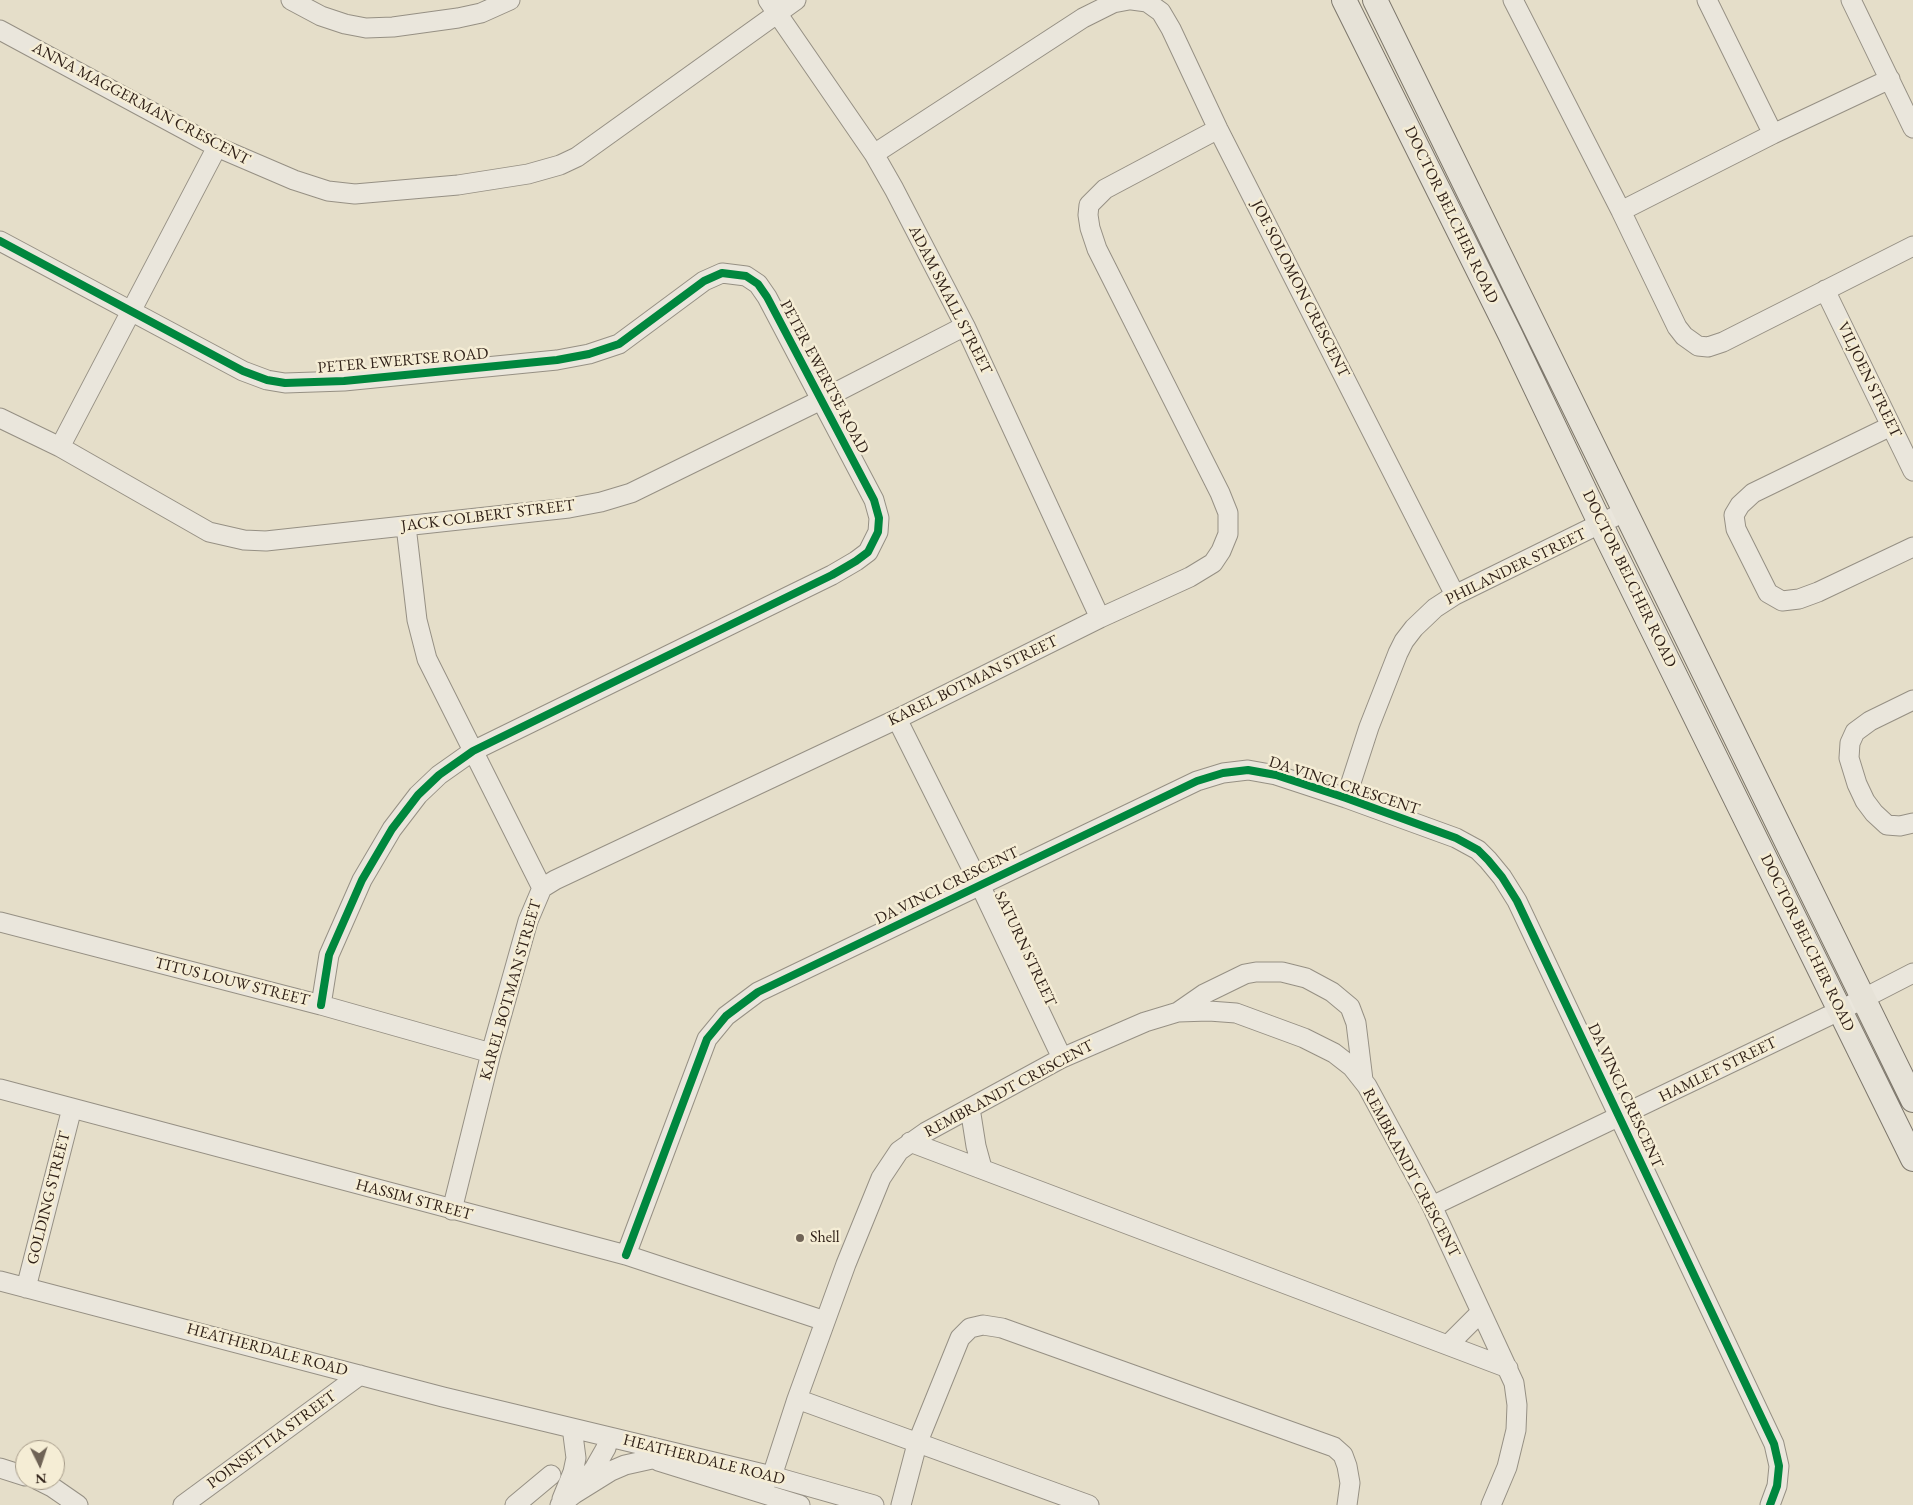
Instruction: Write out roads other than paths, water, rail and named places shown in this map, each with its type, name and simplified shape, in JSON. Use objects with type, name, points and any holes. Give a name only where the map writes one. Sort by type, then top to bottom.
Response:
[{"type":"main road","name":"DOCTOR BELCHER ROAD","points":[[1344,0],[1913,1159]]},
{"type":"main road","name":"DOCTOR BELCHER ROAD","points":[[1375,0],[1913,1100]]},
{"type":"street","points":[[291,0],[321,16],[345,24],[366,28],[393,27],[458,18],[481,13],[510,0]]},
{"type":"street","name":"ANNA MAGGERMAN CRESCENT","points":[[0,30],[217,147],[294,180],[328,191],[354,194],[458,185],[528,174],[576,157],[773,6],[796,0]]},
{"type":"street","name":"JOE SOLOMON CRESCENT","points":[[874,154],[1083,18],[1113,4],[1130,0],[1146,2],[1161,12],[1171,29],[1218,129],[1455,595]]},
{"type":"street","points":[[1513,0],[1621,211],[1678,328],[1684,336],[1698,346],[1708,347],[1723,342],[1913,246]]},
{"type":"street","points":[[1707,0],[1773,134]]},
{"type":"street","points":[[1851,0],[1913,128]]},
{"type":"street","name":"ADAM SMALL STREET","points":[[773,6],[874,154],[965,326],[1100,618]]},
{"type":"street","points":[[1621,211],[1773,134],[1890,79]]},
{"type":"street","name":"KAREL BOTMAN STREET","points":[[452,1210],[491,1053],[528,922],[542,888],[555,880],[897,719],[1100,618],[1190,577],[1213,563],[1221,551],[1228,534],[1228,513],[1220,493],[1097,248],[1088,215],[1089,205],[1105,189],[1218,129]]},
{"type":"street","points":[[60,447],[217,147]]},
{"type":"street","name":"PETER EWERTSE ROAD","points":[[0,241],[243,371],[267,380],[285,383],[344,381],[558,360],[605,350],[619,344],[704,280],[722,273],[735,273],[746,276],[758,284],[767,297],[874,500],[879,518],[878,532],[868,552],[856,561],[832,575],[473,751],[439,775],[418,795],[392,829],[362,880],[329,955],[321,1005]]},
{"type":"street","name":"VILJOEN STREET","points":[[1825,290],[1913,471]]},
{"type":"street","name":"JACK COLBERT STREET","points":[[0,418],[60,447],[210,532],[244,540],[266,541],[569,508],[601,502],[631,493],[821,400],[965,326]]},
{"type":"street","points":[[1891,426],[1753,493],[1740,505],[1734,516],[1736,529],[1768,593],[1782,601],[1799,599],[1818,592],[1913,546]]},
{"type":"street","name":"PHILANDER STREET","points":[[1346,798],[1369,727],[1404,641],[1414,628],[1435,608],[1455,595],[1602,525],[1626,511]]},
{"type":"street","points":[[406,526],[417,620],[427,659],[542,888]]},
{"type":"street","points":[[1913,700],[1870,721],[1855,732],[1850,743],[1848,758],[1861,792],[1874,813],[1887,825],[1900,826],[1913,823]]},
{"type":"street","name":"SATURN STREET","points":[[897,719],[980,885],[1062,1058]]},
{"type":"street","name":"DA VINCI CRESCENT","points":[[626,1255],[707,1040],[726,1016],[758,992],[1197,781],[1223,773],[1248,770],[1276,775],[1456,838],[1478,850],[1488,860],[1517,901],[1774,1444],[1779,1466],[1777,1486],[1770,1505]]},
{"type":"street","name":"TITUS LOUW STREET","points":[[0,922],[321,1005],[491,1053]]},
{"type":"street","points":[[1178,1012],[1204,994],[1245,974],[1282,972],[1306,978],[1332,992],[1350,1007],[1356,1023],[1363,1080]]},
{"type":"street","name":"HAMLET STREET","points":[[1432,1206],[1620,1118],[1913,973]]},
{"type":"street","name":"REMBRANDT CRESCENT","points":[[772,1476],[825,1321],[881,1178],[899,1151],[910,1142],[1062,1058],[1145,1022],[1178,1012],[1209,1011],[1236,1013],[1304,1038],[1334,1053],[1352,1067],[1363,1080],[1432,1206],[1514,1383],[1517,1405],[1516,1430],[1494,1504]]},
{"type":"street","name":"HASSIM STREET","points":[[0,1089],[626,1255],[825,1321]]},
{"type":"street","name":"GOLDING STREET","points":[[26,1288],[72,1108]]},
{"type":"street","points":[[970,1108],[976,1146],[982,1168]]},
{"type":"street","name":"REMBRANDT CRESCENT","points":[[910,1142],[1508,1368]]},
{"type":"street","name":"HEATHERDALE ROAD","points":[[0,1281],[533,1420],[801,1505]]},
{"type":"street","points":[[1448,1345],[1481,1312]]},
{"type":"street","points":[[900,1505],[917,1444],[960,1338],[970,1328],[982,1325],[1002,1328],[1334,1447],[1343,1455],[1347,1466],[1350,1483],[1347,1505]]},
{"type":"street","name":"POINSETTIA STREET","points":[[183,1505],[360,1375]]},
{"type":"street","points":[[797,1399],[1089,1505]]},
{"type":"street","name":"HEATHERDALE ROAD","points":[[533,1420],[573,1435],[772,1476],[874,1505]]},
{"type":"street","points":[[567,1500],[576,1448],[573,1435]]},
{"type":"street","points":[[567,1500],[594,1468],[607,1442]]},
{"type":"street","points":[[567,1500],[611,1471],[625,1465],[652,1459]]},
{"type":"street","points":[[0,1468],[15,1473]]},
{"type":"street","points":[[515,1505],[551,1475]]},
{"type":"street","points":[[756,1491],[772,1476],[801,1505]]},
{"type":"street","points":[[56,1490],[78,1505]]},
{"type":"place","name":"Shell","points":[[800,1238]]}]
